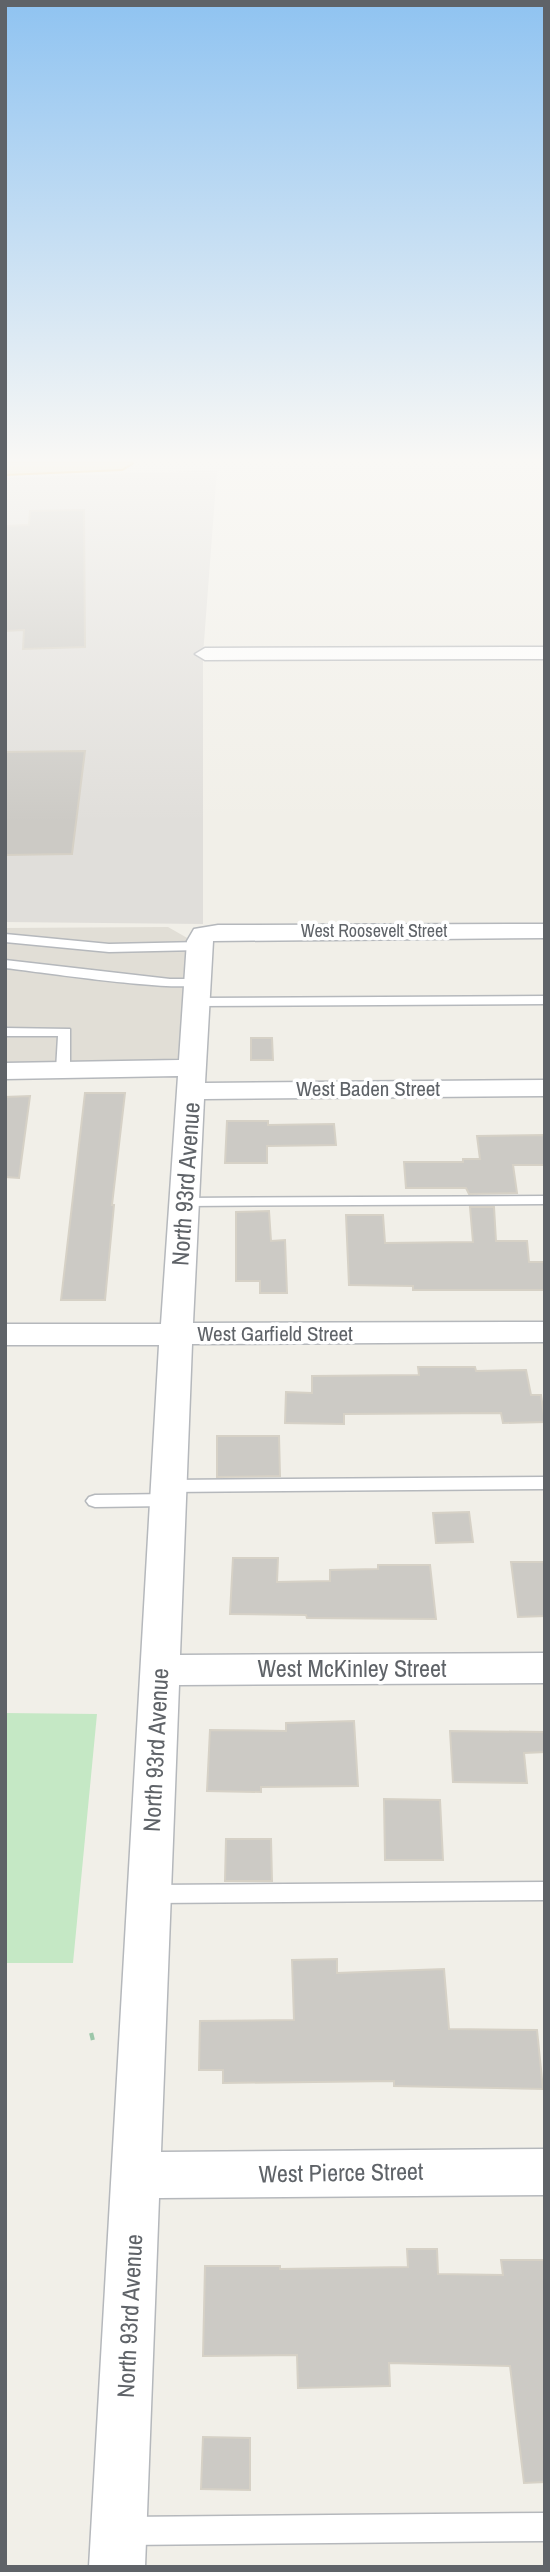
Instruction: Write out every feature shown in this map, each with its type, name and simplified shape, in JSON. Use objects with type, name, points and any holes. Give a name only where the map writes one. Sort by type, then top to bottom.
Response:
[{"type":"street","points":[[205,654],[545,653]]},
{"type":"street","name":"West Roosevelt Street","points":[[199,967],[219,932],[545,930]]},
{"type":"street","name":"North 93rd Avenue","points":[[118,2549],[176,1334],[199,967]]},
{"type":"street","name":"West Baden Street","points":[[5,1071],[64,1070],[193,1079],[545,1088]]},
{"type":"street","name":"West Garfield Street","points":[[5,1335],[545,1332]]},
{"type":"street","name":"West McKinley Street","points":[[159,1670],[545,1668]]},
{"type":"street","name":"West Pierce Street","points":[[136,2175],[545,2172]]},
{"type":"lane","points":[[5,938],[108,948],[199,967]]},
{"type":"lane","points":[[5,964],[199,967],[545,1000]]},
{"type":"lane","points":[[5,1032],[65,1032],[64,1070]]},
{"type":"lane","points":[[185,1202],[545,1200]]},
{"type":"lane","points":[[95,1502],[168,1493],[545,1483]]},
{"type":"lane","points":[[148,1894],[545,1891]]},
{"type":"lane","points":[[118,2549],[545,2527]]},
{"type":"shaded area","points":[[5,583],[208,583],[203,655],[203,924],[5,922]]},
{"type":"shaded area","points":[[168,927],[189,939],[185,1061],[5,1064],[5,928]]},
{"type":"green space","points":[[5,1713],[97,1714],[73,1963],[5,1963]]},
{"type":"building","points":[[5,583],[85,583],[85,647],[23,649],[24,630],[5,631]]},
{"type":"building","points":[[85,751],[72,854],[5,855],[5,752]]},
{"type":"building","points":[[251,1038],[272,1038],[273,1060],[251,1060]]},
{"type":"building","points":[[85,1093],[125,1093],[112,1205],[105,1300],[61,1300]]},
{"type":"building","points":[[30,1096],[19,1178],[5,1177],[5,1097]]},
{"type":"building","points":[[227,1121],[268,1121],[268,1125],[334,1124],[336,1145],[267,1146],[267,1163],[225,1163]]},
{"type":"building","points":[[545,1135],[545,1165],[513,1165],[517,1193],[469,1194],[466,1188],[406,1188],[404,1162],[463,1162],[463,1159],[480,1159],[477,1136]]},
{"type":"building","points":[[470,1207],[494,1207],[496,1241],[527,1241],[529,1262],[545,1262],[545,1290],[413,1290],[413,1286],[349,1285],[346,1215],[383,1215],[385,1243],[473,1242]]},
{"type":"building","points":[[269,1211],[271,1241],[285,1240],[287,1293],[260,1293],[260,1281],[236,1281],[236,1212]]},
{"type":"building","points":[[418,1367],[475,1367],[476,1371],[526,1370],[531,1395],[541,1395],[545,1422],[503,1423],[501,1413],[344,1414],[344,1424],[285,1423],[286,1392],[312,1393],[312,1376],[419,1375]]},
{"type":"building","points":[[217,1436],[279,1436],[280,1476],[217,1477]]},
{"type":"building","points":[[469,1512],[473,1542],[436,1543],[433,1513]]},
{"type":"building","points":[[233,1558],[278,1558],[277,1582],[330,1581],[330,1570],[378,1569],[378,1565],[430,1565],[436,1619],[307,1618],[306,1615],[230,1614]]},
{"type":"building","points":[[511,1562],[545,1562],[545,1616],[518,1617]]},
{"type":"building","points":[[354,1721],[358,1786],[261,1787],[261,1792],[207,1791],[210,1730],[286,1731],[286,1723]]},
{"type":"building","points":[[450,1731],[545,1732],[545,1752],[524,1753],[527,1783],[453,1782]]},
{"type":"building","points":[[384,1799],[440,1800],[443,1860],[385,1860]]},
{"type":"building","points":[[226,1839],[271,1839],[272,1881],[225,1881]]},
{"type":"building","points":[[337,1959],[337,1973],[444,1969],[449,2029],[537,2030],[543,2089],[394,2086],[394,2081],[223,2083],[223,2070],[199,2070],[200,2021],[294,2020],[292,1960]]},
{"type":"building","points":[[407,2249],[437,2249],[438,2274],[503,2275],[501,2260],[545,2260],[545,2482],[524,2483],[510,2366],[389,2363],[390,2386],[298,2388],[297,2355],[203,2356],[205,2266],[280,2266],[280,2269],[408,2267]]},
{"type":"building","points":[[203,2437],[250,2438],[250,2490],[201,2489]]}]
